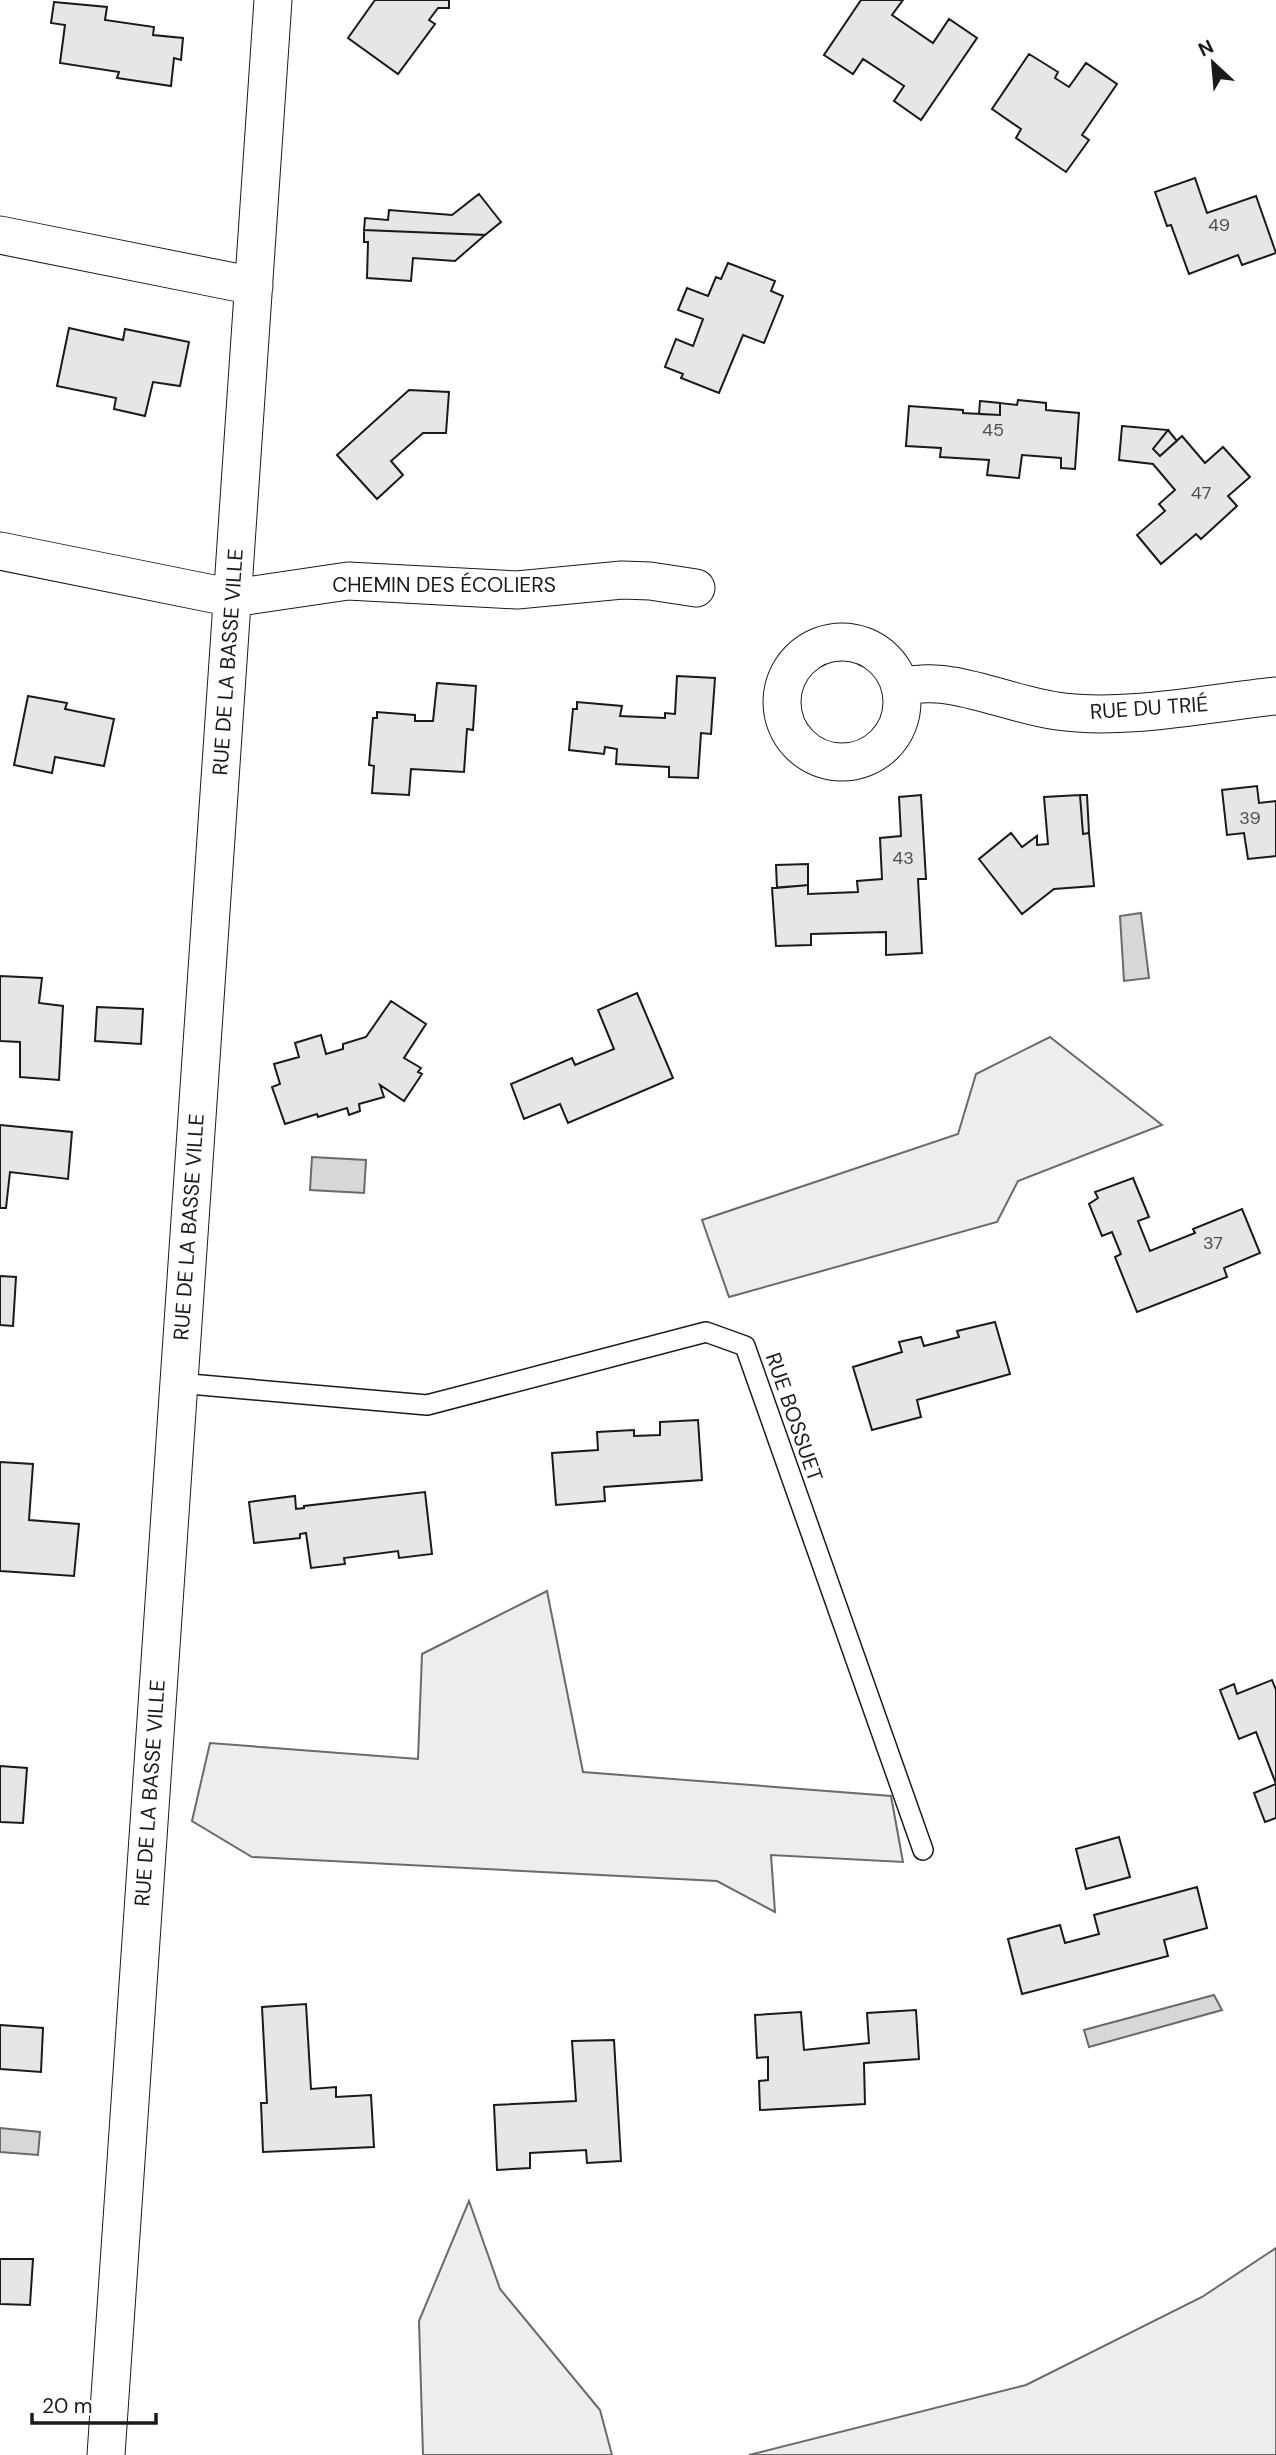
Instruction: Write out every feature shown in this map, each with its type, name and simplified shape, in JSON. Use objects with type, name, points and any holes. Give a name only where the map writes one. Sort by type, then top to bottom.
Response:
[{"type":"street","name":"RUE DE LA BASSE VILLE","points":[[106,2455],[273,0]]},
{"type":"street","points":[[0,235],[254,286]]},
{"type":"street","name":"CHEMIN DES ÉCOLIERS","points":[[0,551],[233,598],[348,581],[517,590],[622,580],[696,588]]},
{"type":"street","name":"RUE DU TRIÉ","points":[[900,686],[951,685],[1026,705],[1088,714],[1115,714],[1276,696]]},
{"type":"lane","name":"RUE BOSSUET","points":[[178,1383],[427,1405],[706,1332],[745,1346],[923,1850]]},
{"type":"shaded area","points":[[1141,913],[1149,978],[1124,981],[1120,916]]},
{"type":"shaded area","points":[[1050,1037],[1162,1125],[1018,1181],[997,1222],[729,1297],[702,1220],[958,1134],[976,1074]]},
{"type":"shaded area","points":[[312,1157],[366,1160],[364,1193],[310,1190]]},
{"type":"shaded area","points":[[547,1591],[583,1772],[891,1796],[903,1862],[771,1855],[775,1912],[717,1881],[252,1857],[192,1821],[210,1743],[418,1759],[422,1654]]},
{"type":"shaded area","points":[[1214,1995],[1222,2010],[1089,2047],[1084,2030]]},
{"type":"shaded area","points":[[0,2128],[40,2132],[38,2155],[0,2152]]},
{"type":"shaded area","points":[[469,2201],[500,2289],[600,2410],[612,2455],[423,2455],[419,2321]]},
{"type":"shaded area","points":[[1276,2248],[1276,2455],[749,2455],[1026,2385],[1202,2297]]},
{"type":"building","points":[[375,0],[449,0],[449,8],[438,8],[429,20],[435,24],[398,74],[348,38]]},
{"type":"building","points":[[861,0],[903,0],[892,15],[933,43],[949,19],[977,38],[921,120],[894,101],[904,86],[863,59],[853,74],[824,55]]},
{"type":"building","points":[[54,2],[107,7],[105,20],[154,27],[153,35],[183,38],[181,60],[174,58],[171,86],[117,78],[119,72],[60,63],[65,25],[51,23]]},
{"type":"building","points":[[1029,54],[1058,72],[1055,78],[1069,87],[1086,63],[1117,84],[1082,135],[1089,140],[1066,172],[1016,138],[1021,129],[992,109]]},
{"type":"building","points":[[1195,178],[1207,213],[1256,196],[1276,253],[1242,265],[1238,255],[1189,274],[1171,225],[1167,226],[1155,192]]},
{"type":"building","points":[[479,194],[501,222],[485,235],[364,230],[365,218],[388,220],[389,210],[452,215]]},
{"type":"building","points":[[364,230],[485,235],[455,261],[413,258],[411,281],[367,278],[368,242],[364,242]]},
{"type":"building","points":[[728,263],[775,281],[771,291],[783,296],[764,343],[743,335],[719,393],[681,378],[683,374],[665,367],[676,339],[693,346],[703,319],[678,310],[687,288],[708,296],[716,277],[721,279]]},
{"type":"building","points":[[69,328],[123,340],[125,329],[189,342],[180,386],[153,382],[145,416],[114,409],[116,398],[57,386]]},
{"type":"building","points":[[409,390],[449,392],[446,433],[423,433],[391,461],[403,475],[377,499],[337,455]]},
{"type":"building","points":[[1018,400],[1046,403],[1046,410],[1079,413],[1075,469],[1061,468],[1061,458],[1022,455],[1019,478],[987,475],[989,460],[940,457],[941,448],[906,446],[909,406],[1000,415],[1000,403],[1017,405]]},
{"type":"building","points":[[980,401],[1000,403],[1000,415],[979,414]]},
{"type":"building","points":[[1122,426],[1168,430],[1153,449],[1160,456],[1182,436],[1205,463],[1223,447],[1250,477],[1228,496],[1237,506],[1201,539],[1196,534],[1161,564],[1137,535],[1165,511],[1159,504],[1175,490],[1153,464],[1119,460]]},
{"type":"building","points":[[1168,430],[1177,441],[1160,456],[1153,449]]},
{"type":"building","points":[[677,676],[715,678],[711,734],[701,733],[698,778],[669,777],[669,767],[616,764],[617,749],[605,747],[604,754],[569,750],[573,709],[577,709],[577,702],[622,706],[620,716],[665,718],[665,713],[675,714]]},
{"type":"building","points":[[437,683],[476,686],[473,730],[467,729],[464,772],[411,769],[409,795],[372,793],[374,766],[369,765],[373,718],[377,718],[377,712],[415,715],[415,721],[433,721]]},
{"type":"building","points":[[28,696],[67,703],[65,709],[114,719],[104,766],[55,757],[52,773],[14,765]]},
{"type":"building","points":[[1257,786],[1259,803],[1276,801],[1276,856],[1248,859],[1244,833],[1227,835],[1222,790]]},
{"type":"building","points":[[921,795],[926,879],[918,879],[922,953],[886,955],[886,932],[811,934],[811,945],[776,946],[772,888],[808,885],[808,894],[858,892],[857,881],[882,879],[880,838],[901,836],[899,797]]},
{"type":"building","points":[[1080,795],[1087,795],[1089,833],[1083,834]]},
{"type":"building","points":[[1080,795],[1083,834],[1089,833],[1094,886],[1054,889],[1022,914],[979,859],[1011,833],[1022,847],[1037,836],[1037,845],[1048,844],[1044,797]]},
{"type":"building","points":[[808,864],[808,885],[777,888],[776,865]]},
{"type":"building","points":[[0,976],[42,978],[39,1003],[63,1006],[59,1080],[20,1077],[20,1042],[0,1041]]},
{"type":"building","points":[[637,993],[673,1078],[568,1123],[560,1104],[524,1119],[511,1084],[572,1058],[575,1065],[614,1049],[598,1010]]},
{"type":"building","points":[[391,1001],[426,1024],[404,1058],[421,1068],[418,1072],[422,1074],[404,1101],[380,1085],[384,1097],[359,1104],[360,1111],[349,1115],[347,1108],[285,1124],[272,1087],[280,1084],[274,1064],[299,1057],[295,1043],[321,1035],[326,1054],[343,1049],[343,1044],[366,1037]]},
{"type":"building","points":[[97,1007],[143,1009],[141,1044],[95,1041]]},
{"type":"building","points":[[0,1125],[72,1132],[68,1179],[10,1172],[6,1208],[0,1208]]},
{"type":"building","points":[[1133,1178],[1149,1217],[1138,1221],[1150,1251],[1195,1233],[1193,1229],[1242,1209],[1260,1253],[1224,1268],[1227,1277],[1137,1312],[1115,1257],[1121,1254],[1112,1232],[1102,1236],[1089,1204],[1098,1198],[1095,1192]]},
{"type":"building","points":[[0,1276],[16,1277],[13,1326],[0,1325]]},
{"type":"building","points":[[995,1322],[1010,1374],[917,1400],[921,1417],[872,1430],[853,1367],[902,1352],[899,1342],[921,1337],[924,1346],[959,1337],[957,1331]]},
{"type":"building","points":[[698,1420],[702,1480],[604,1487],[605,1501],[556,1505],[552,1453],[598,1450],[597,1432],[634,1430],[634,1436],[660,1435],[660,1422]]},
{"type":"building","points":[[0,1462],[33,1464],[29,1520],[79,1524],[74,1576],[0,1571]]},
{"type":"building","points":[[425,1492],[432,1554],[399,1558],[398,1551],[344,1558],[345,1564],[311,1568],[306,1533],[300,1534],[300,1538],[254,1543],[249,1502],[295,1496],[296,1509]]},
{"type":"building","points":[[1272,1680],[1276,1690],[1276,1784],[1256,1732],[1239,1739],[1220,1690],[1234,1684],[1237,1694]]},
{"type":"building","points":[[0,1766],[27,1768],[23,1823],[0,1822]]},
{"type":"building","points":[[1276,1784],[1276,1818],[1265,1822],[1254,1793]]},
{"type":"building","points":[[1119,1837],[1130,1877],[1086,1889],[1076,1849]]},
{"type":"building","points":[[1197,1887],[1207,1928],[1164,1940],[1168,1956],[1022,1994],[1008,1939],[1060,1925],[1065,1943],[1099,1934],[1094,1915]]},
{"type":"building","points":[[306,2004],[311,2089],[336,2087],[336,2097],[371,2095],[374,2147],[263,2152],[261,2103],[267,2103],[262,2007]]},
{"type":"building","points":[[916,2010],[919,2059],[864,2063],[865,2104],[760,2110],[759,2081],[768,2080],[768,2057],[757,2058],[755,2015],[801,2012],[804,2050],[869,2043],[867,2013]]},
{"type":"building","points":[[0,2025],[43,2028],[41,2072],[0,2069]]},
{"type":"building","points":[[614,2040],[621,2161],[587,2163],[586,2150],[530,2153],[530,2168],[497,2170],[494,2105],[576,2101],[572,2041]]},
{"type":"building","points":[[0,2259],[33,2259],[30,2305],[0,2304]]}]
